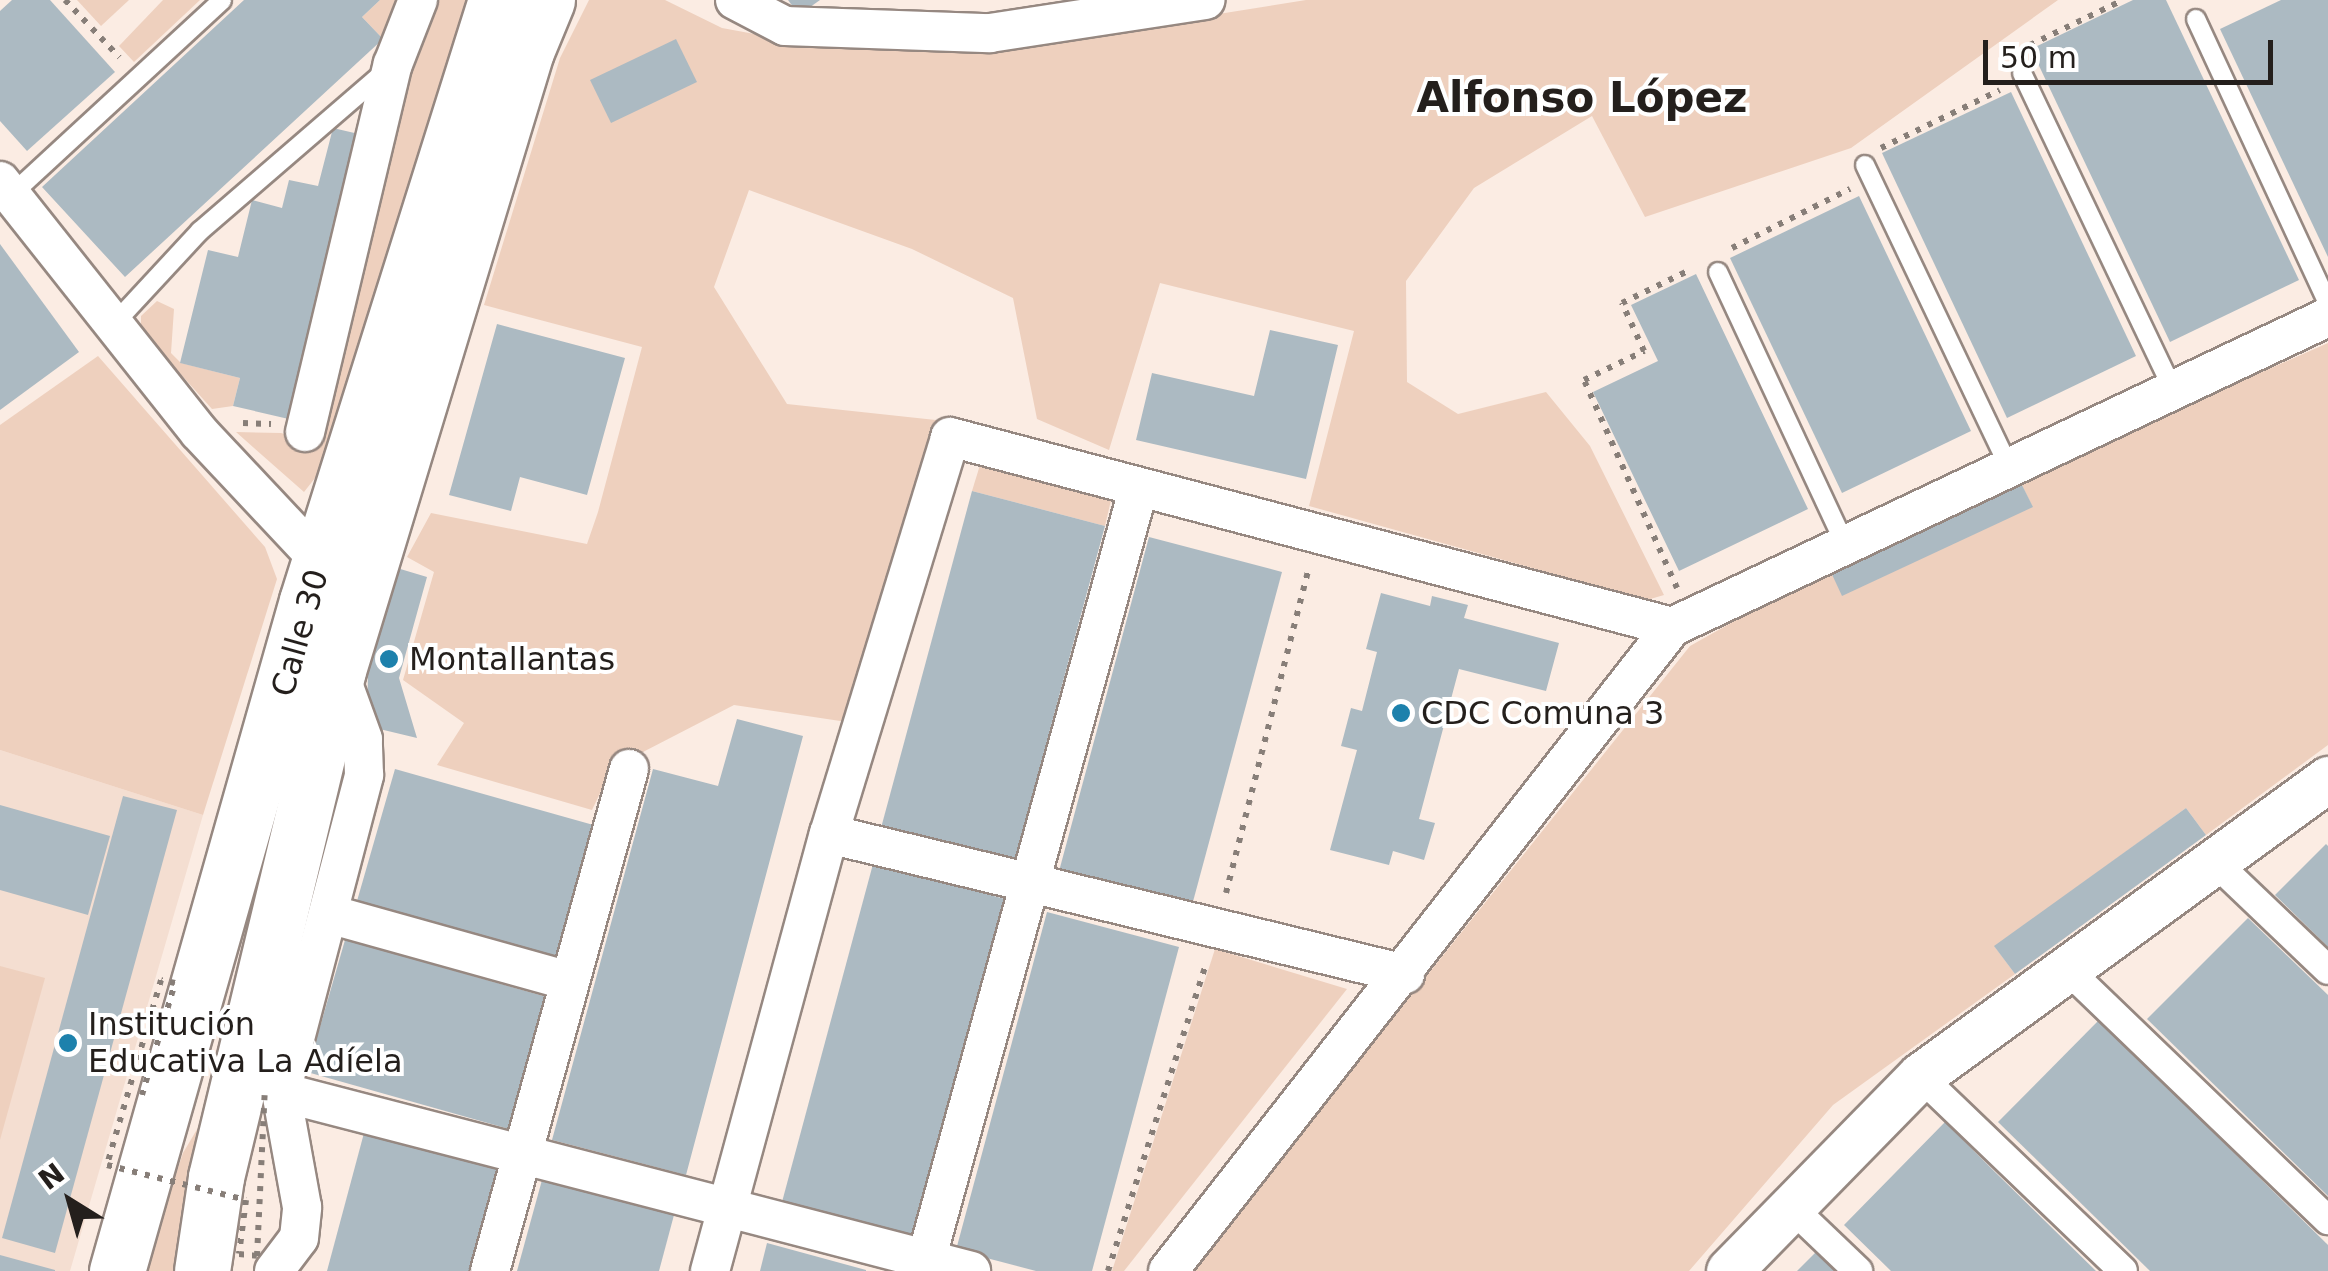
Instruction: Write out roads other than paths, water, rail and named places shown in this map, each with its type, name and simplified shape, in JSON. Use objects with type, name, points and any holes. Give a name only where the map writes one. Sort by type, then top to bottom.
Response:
[{"type":"main road","name":"Calle 30","points":[[117,1271],[320,561],[496,0]]},
{"type":"main road","name":"Calle 30","points":[[202,1271],[216,1177],[338,670],[526,51],[548,0]]},
{"type":"street","points":[[305,432],[393,64],[418,0]]},
{"type":"street","points":[[735,0],[784,26],[990,34],[1205,0]]},
{"type":"street","points":[[6,188],[110,327],[199,432],[320,561]]},
{"type":"street","points":[[1168,1271],[1681,623],[2008,464],[2328,317]]},
{"type":"street","points":[[710,1271],[829,834],[950,438],[1681,623]]},
{"type":"street","points":[[924,1265],[1139,487]]},
{"type":"street","points":[[274,1271],[298,1238],[302,1207],[273,1090],[328,914],[364,774],[363,740],[338,670]]},
{"type":"street","points":[[490,1271],[629,769]]},
{"type":"street","points":[[1729,1271],[1788,1204],[1920,1076],[2070,972],[2328,780]]},
{"type":"street","points":[[829,834],[1030,888],[1405,974]]},
{"type":"street","points":[[2216,862],[2328,970]]},
{"type":"street","points":[[328,914],[569,982]]},
{"type":"street","points":[[2070,972],[2328,1220]]},
{"type":"street","points":[[1920,1076],[2123,1271]]},
{"type":"street","points":[[273,1090],[924,1265],[971,1271]]},
{"type":"street","points":[[1788,1204],[1858,1271]]},
{"type":"lane","points":[[6,188],[222,0]]},
{"type":"lane","points":[[2196,20],[2328,304]]},
{"type":"lane","points":[[110,327],[200,231],[393,64]]},
{"type":"lane","points":[[2022,72],[2174,390]]},
{"type":"lane","points":[[1865,166],[2008,464]]},
{"type":"lane","points":[[1718,272],[1845,544]]},
{"type":"place","name":"Montallantas","points":[[389,659]]},
{"type":"place","name":"CDC Comuna 3","points":[[1401,713]]},
{"type":"place","name":"Institución Educativa La Adíela","points":[[68,1043]]},
{"type":"district","name":"Alfonso López","points":[[1582,98]]}]
